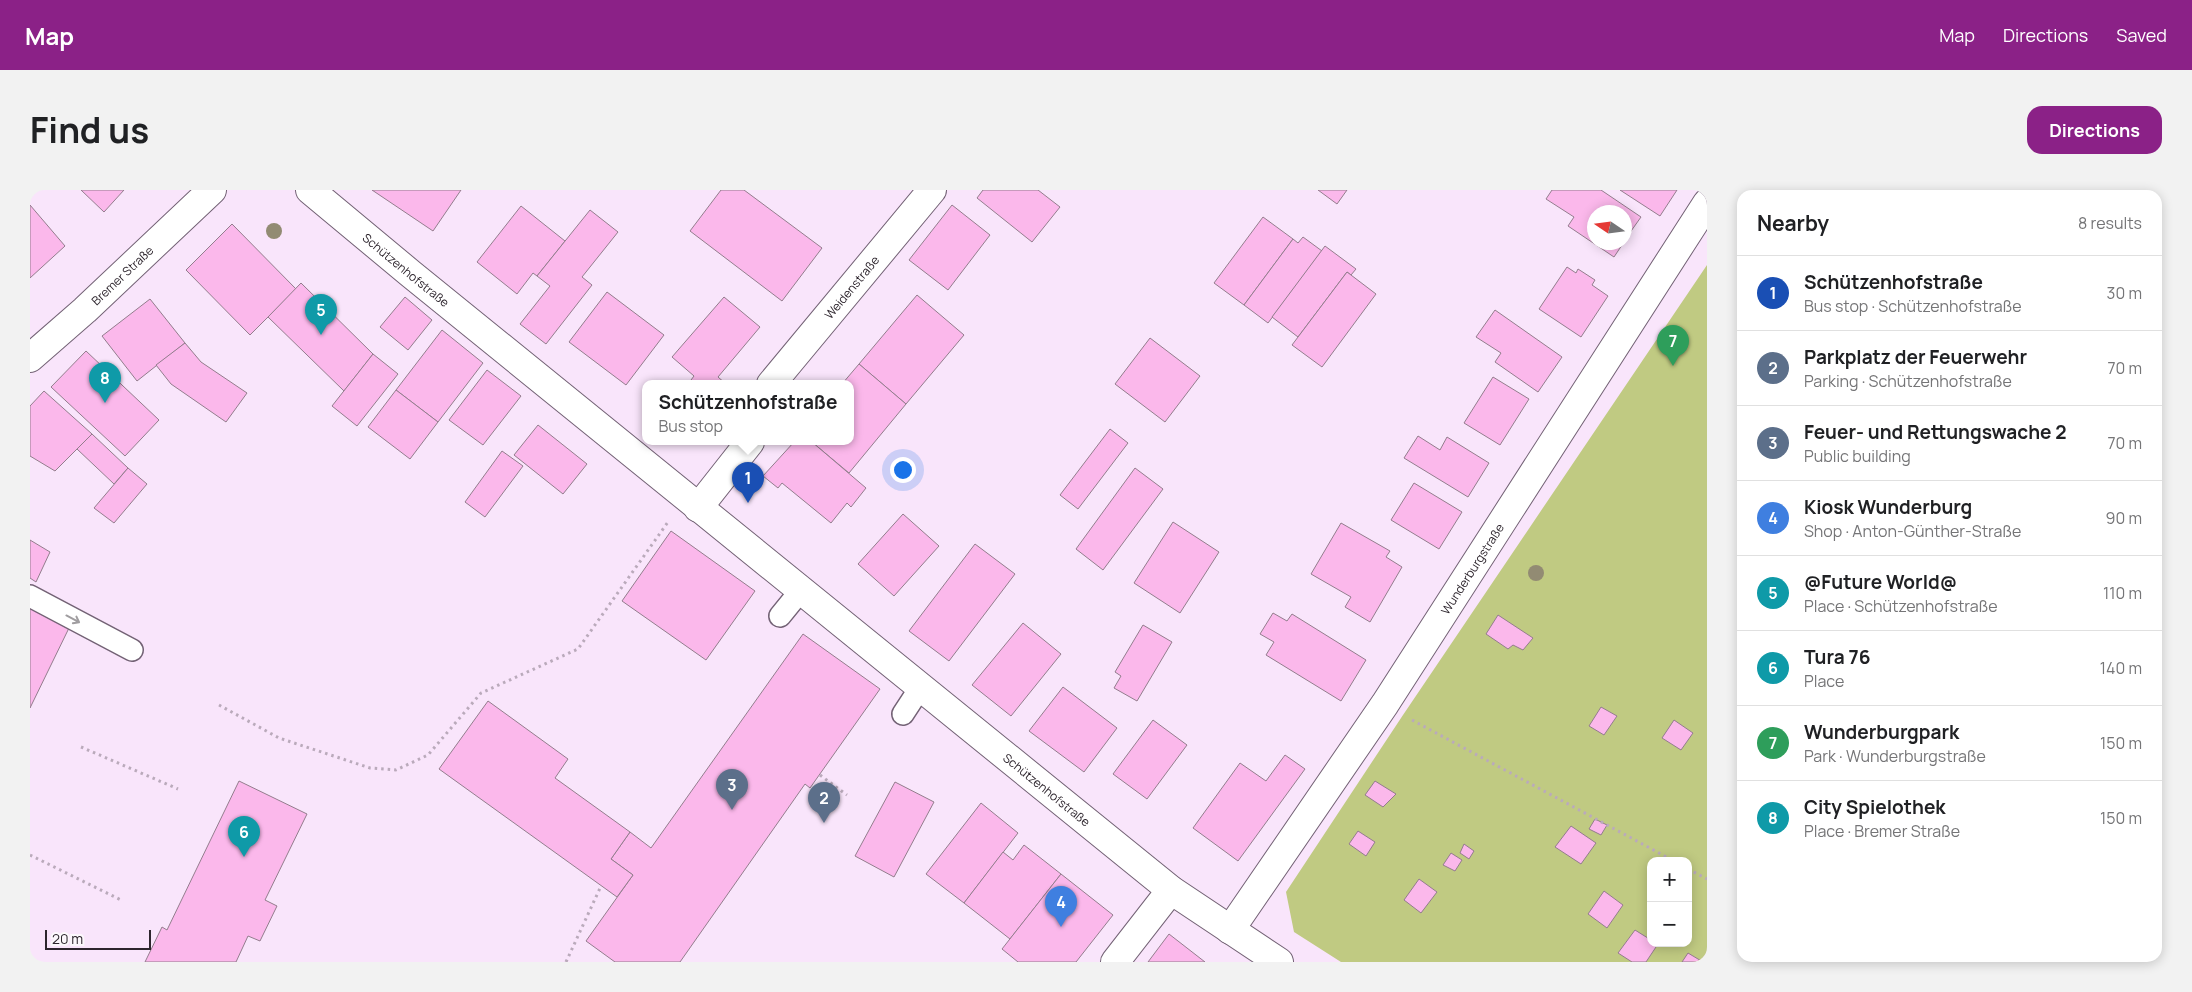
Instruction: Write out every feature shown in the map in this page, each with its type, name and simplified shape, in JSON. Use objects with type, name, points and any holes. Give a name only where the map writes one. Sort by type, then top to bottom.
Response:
[{"type":"street","name":"Bremer Straße","points":[[30,358],[85,310],[212,190]]},
{"type":"street","name":"Schützenhofstraße","points":[[310,190],[418,280],[802,589],[920,688],[1171,890],[1279,962]]},
{"type":"street","name":"Weidenstraße","points":[[774,380],[932,190]]},
{"type":"street","name":"Wunderburgstraße","points":[[1230,930],[1385,704],[1707,203]]},
{"type":"street","points":[[692,502],[747,445]]},
{"type":"street","points":[[1115,962],[1171,890]]},
{"type":"lane","points":[[780,616],[802,589]]},
{"type":"lane","points":[[30,596],[132,650]]},
{"type":"lane","points":[[903,714],[920,688]]},
{"type":"path","points":[[219,705],[279,738],[370,768],[396,770],[413,763],[428,755],[481,693],[578,650],[692,502]]},
{"type":"path","points":[[1385,704],[1667,857]]},
{"type":"path","points":[[81,747],[178,789]]},
{"type":"path","points":[[820,775],[847,795]]},
{"type":"path","points":[[30,855],[121,900]]},
{"type":"path","points":[[1692,871],[1707,879]]},
{"type":"path","points":[[566,962],[601,886]]},
{"type":"green space","points":[[1707,265],[1707,962],[1341,962],[1294,932],[1286,892],[1403,715]]},
{"type":"building","points":[[81,190],[124,190],[104,212]]},
{"type":"building","points":[[372,190],[461,190],[433,231]]},
{"type":"building","points":[[721,190],[744,190],[822,248],[782,301],[690,231]]},
{"type":"building","points":[[983,190],[1038,190],[1060,207],[1032,242],[977,198]]},
{"type":"building","points":[[1318,190],[1347,190],[1337,204]]},
{"type":"building","points":[[1552,190],[1601,190],[1623,205],[1587,205],[1587,239],[1568,226],[1574,217],[1546,199]]},
{"type":"building","points":[[1620,190],[1677,190],[1660,216]]},
{"type":"building","points":[[30,205],[65,246],[30,278]]},
{"type":"building","points":[[952,205],[990,235],[948,290],[909,260]]},
{"type":"building","points":[[521,206],[565,241],[537,276],[533,273],[517,294],[477,262]]},
{"type":"building","points":[[590,210],[618,232],[582,277],[592,285],[546,344],[520,324],[550,286],[537,276]]},
{"type":"building","points":[[1632,211],[1641,217],[1632,230]]},
{"type":"building","points":[[1263,217],[1293,239],[1244,305],[1214,283]]},
{"type":"building","points":[[232,224],[296,289],[250,335],[186,270]]},
{"type":"building","points":[[1303,237],[1322,251],[1268,323],[1244,305],[1293,239],[1298,243]]},
{"type":"building","points":[[1325,246],[1356,269],[1351,275],[1347,272],[1298,337],[1272,317]]},
{"type":"building","points":[[1604,250],[1619,250],[1614,257]]},
{"type":"building","points":[[1567,267],[1576,273],[1578,269],[1595,280],[1592,285],[1608,296],[1581,337],[1539,309]]},
{"type":"building","points":[[1347,272],[1376,294],[1322,367],[1292,345]]},
{"type":"building","points":[[301,283],[373,354],[344,391],[268,317]]},
{"type":"building","points":[[607,292],[664,335],[626,385],[569,342]]},
{"type":"building","points":[[917,295],[964,335],[906,404],[859,364]]},
{"type":"building","points":[[405,297],[432,320],[408,350],[380,327]]},
{"type":"building","points":[[724,297],[760,327],[718,377],[721,380],[691,380],[694,376],[672,357]]},
{"type":"building","points":[[150,299],[185,343],[137,381],[102,336]]},
{"type":"building","points":[[1495,310],[1562,357],[1538,392],[1495,362],[1501,353],[1476,337]]},
{"type":"building","points":[[442,330],[483,363],[438,422],[396,390]]},
{"type":"building","points":[[1150,338],[1200,376],[1165,422],[1115,384]]},
{"type":"building","points":[[185,343],[201,362],[247,393],[226,422],[171,384],[156,365]]},
{"type":"building","points":[[86,351],[159,420],[125,456],[51,387]]},
{"type":"building","points":[[373,354],[398,374],[357,426],[332,406]]},
{"type":"building","points":[[859,364],[906,404],[849,473],[816,445],[854,445],[854,380],[845,380]]},
{"type":"building","points":[[487,370],[521,396],[483,445],[449,420]]},
{"type":"building","points":[[1493,377],[1529,399],[1500,445],[1464,423]]},
{"type":"building","points":[[396,390],[438,422],[410,459],[368,427]]},
{"type":"building","points":[[44,391],[92,434],[55,471],[30,456],[30,406]]},
{"type":"building","points":[[538,425],[587,464],[563,494],[514,455]]},
{"type":"building","points":[[1110,429],[1128,443],[1078,509],[1060,495]]},
{"type":"building","points":[[92,434],[128,468],[114,484],[77,449]]},
{"type":"building","points":[[1418,436],[1440,450],[1447,437],[1489,463],[1468,497],[1404,458]]},
{"type":"building","points":[[791,445],[816,445],[866,488],[851,507],[847,503],[831,523],[782,483],[778,488],[763,476]]},
{"type":"building","points":[[502,451],[523,466],[485,517],[465,502]]},
{"type":"building","points":[[128,468],[147,484],[114,523],[94,508]]},
{"type":"building","points":[[1135,468],[1163,489],[1103,570],[1076,549]]},
{"type":"building","points":[[1414,483],[1462,512],[1439,549],[1391,520]]},
{"type":"building","points":[[903,514],[939,546],[894,596],[858,564]]},
{"type":"building","points":[[1173,522],[1219,552],[1180,613],[1134,583]]},
{"type":"building","points":[[1341,523],[1390,551],[1386,557],[1402,567],[1370,622],[1345,607],[1351,597],[1311,574]]},
{"type":"building","points":[[671,531],[755,591],[706,660],[622,601]]},
{"type":"building","points":[[30,540],[50,552],[36,582],[30,578]]},
{"type":"building","points":[[975,544],[1015,574],[949,661],[909,631]]},
{"type":"building","points":[[30,608],[69,628],[30,708]]},
{"type":"building","points":[[1273,613],[1287,621],[1292,614],[1366,660],[1341,701],[1266,655],[1274,642],[1260,634]]},
{"type":"building","points":[[1498,615],[1533,638],[1523,650],[1513,645],[1508,649],[1486,634]]},
{"type":"building","points":[[1023,623],[1061,654],[1011,716],[972,685]]},
{"type":"building","points":[[1143,625],[1172,642],[1137,701],[1114,688],[1121,676],[1115,672]]},
{"type":"building","points":[[803,634],[880,689],[810,788],[805,784],[680,962],[615,962],[586,941],[633,875],[611,859],[630,832],[651,848]]},
{"type":"building","points":[[1063,687],[1117,728],[1084,772],[1029,731]]},
{"type":"building","points":[[488,701],[568,759],[555,778],[630,832],[611,859],[633,875],[617,897],[439,769]]},
{"type":"building","points":[[1601,707],[1617,716],[1604,735],[1589,726]]},
{"type":"building","points":[[1153,720],[1187,745],[1147,799],[1113,774]]},
{"type":"building","points":[[1674,720],[1693,733],[1681,750],[1662,738]]},
{"type":"building","points":[[1285,755],[1305,769],[1238,861],[1193,828],[1240,763],[1266,781]]},
{"type":"building","points":[[239,781],[307,814],[265,900],[277,906],[260,941],[248,936],[236,962],[145,962],[162,927],[167,930]]},
{"type":"building","points":[[1375,781],[1396,794],[1383,807],[1365,795]]},
{"type":"building","points":[[895,782],[934,802],[894,877],[855,856]]},
{"type":"building","points":[[981,803],[1018,833],[964,903],[926,874]]},
{"type":"building","points":[[1595,819],[1607,825],[1601,835],[1589,829]]},
{"type":"building","points":[[1571,826],[1596,843],[1581,864],[1555,847]]},
{"type":"building","points":[[1358,831],[1375,842],[1366,856],[1349,844]]},
{"type":"building","points":[[1464,844],[1474,851],[1469,859],[1460,853]]},
{"type":"building","points":[[1024,845],[1061,874],[1010,939],[964,903],[1003,852],[1013,860]]},
{"type":"building","points":[[1451,853],[1462,860],[1455,871],[1443,865]]},
{"type":"building","points":[[1061,874],[1113,915],[1076,962],[1018,962],[1002,949]]},
{"type":"building","points":[[1419,879],[1437,892],[1421,913],[1404,900]]},
{"type":"building","points":[[1604,891],[1623,905],[1607,928],[1588,914]]},
{"type":"building","points":[[1635,930],[1647,938],[1647,947],[1656,947],[1646,962],[1632,962],[1618,953]]},
{"type":"building","points":[[1169,934],[1205,962],[1148,962]]},
{"type":"building","points":[[1688,953],[1703,962],[1682,962]]},
{"type":"place","name":"@Future World@","points":[[321,335]]},
{"type":"place","name":"Wunderburgpark","points":[[1673,366]]},
{"type":"place","name":"City Spielothek","points":[[105,403]]},
{"type":"place","name":"Schützenhofstraße","points":[[748,503]]},
{"type":"place","name":"Feuer- und Rettungswache 2","points":[[732,810]]},
{"type":"place","name":"Parkplatz der Feuerwehr","points":[[824,823]]},
{"type":"place","name":"Tura 76","points":[[244,857]]},
{"type":"place","name":"Kiosk Wunderburg","points":[[1061,927]]}]
